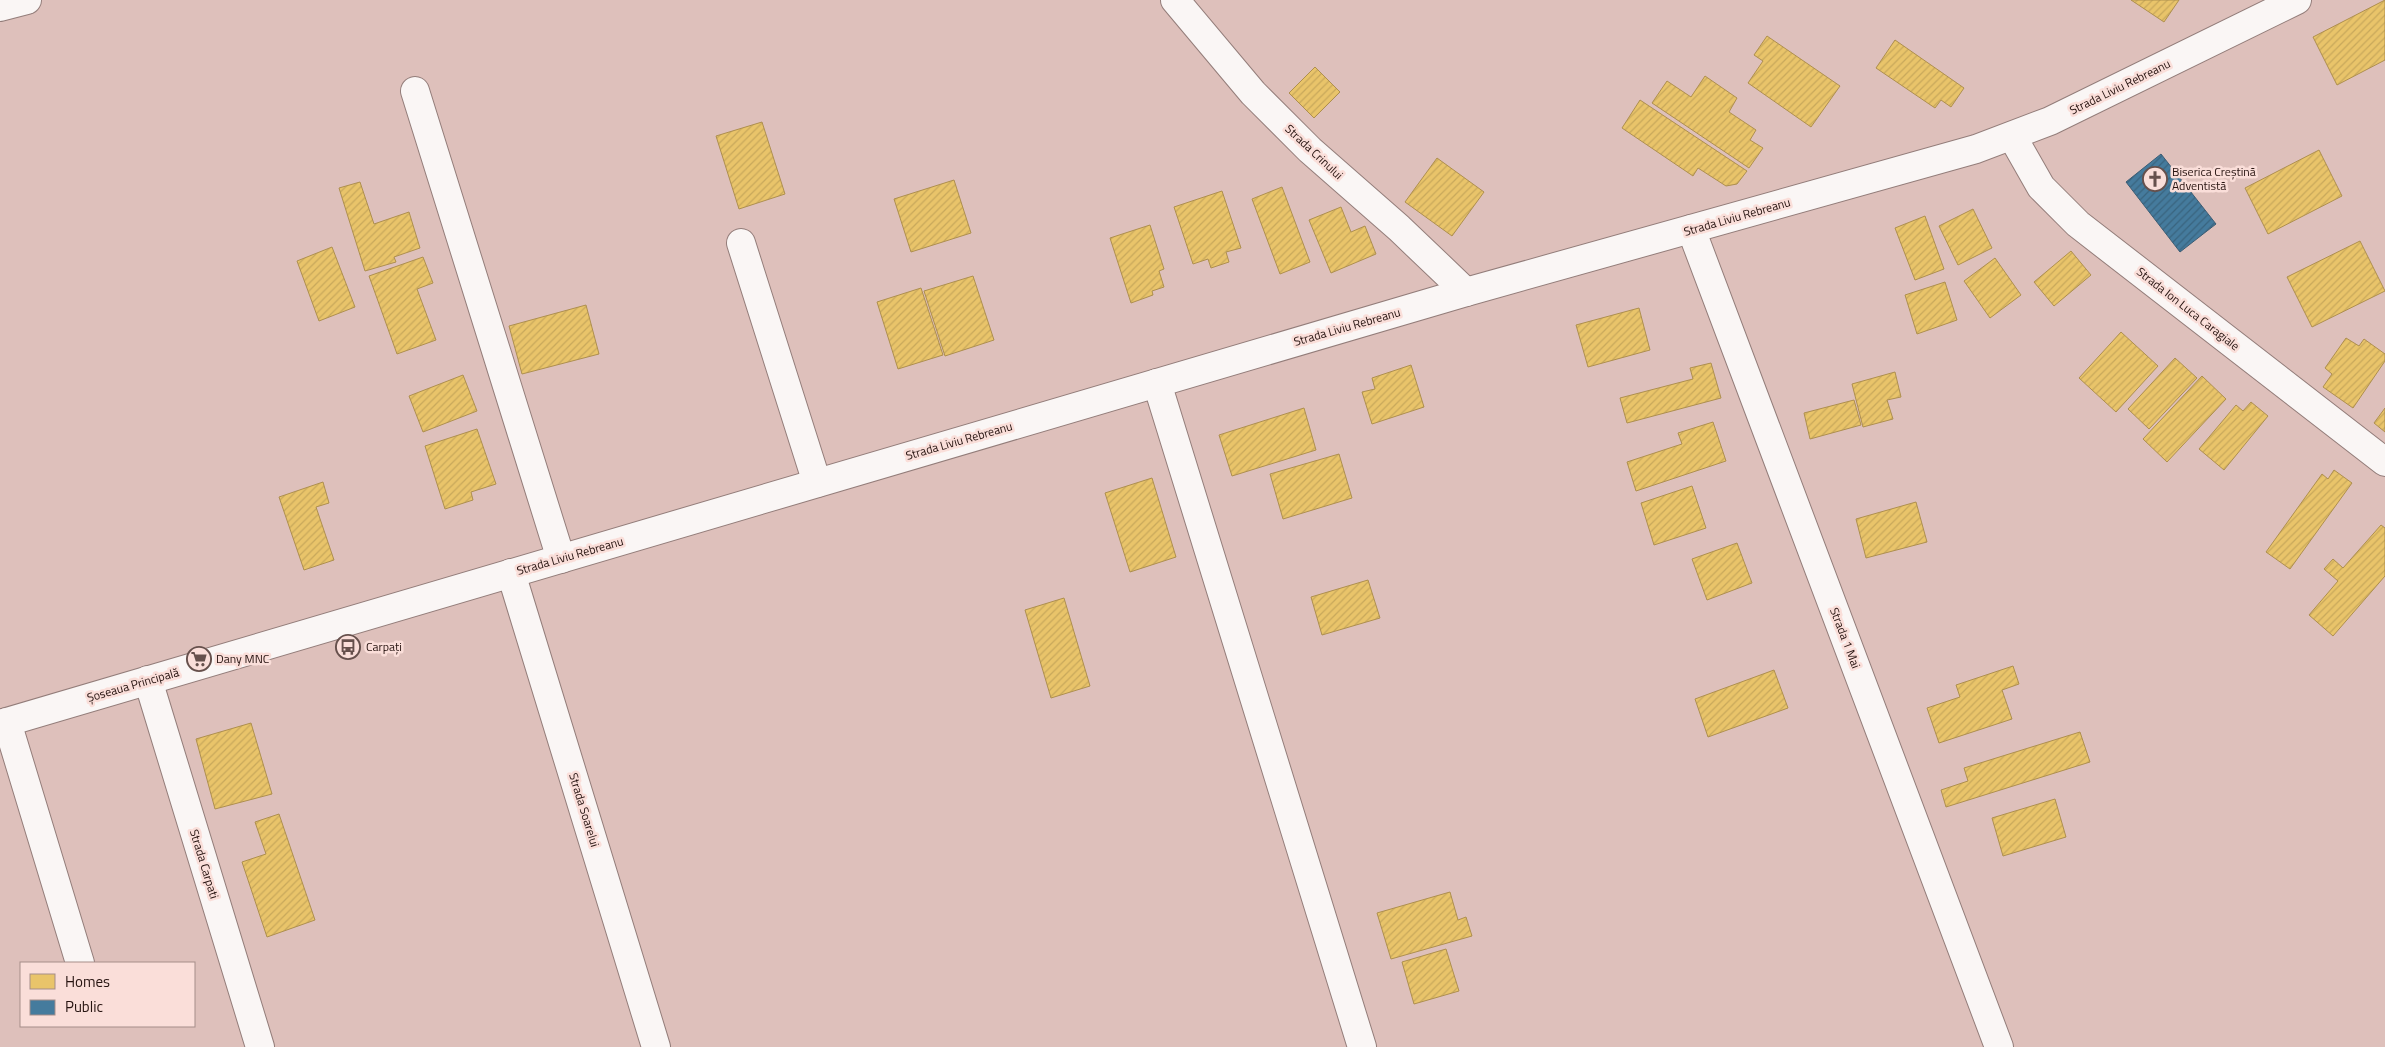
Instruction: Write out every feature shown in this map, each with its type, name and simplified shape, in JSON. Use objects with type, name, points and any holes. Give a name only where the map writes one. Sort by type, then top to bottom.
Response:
[{"type":"street","points":[[0,7],[27,0]]},
{"type":"street","name":"Strada Crinului","points":[[1175,0],[1259,99],[1310,150],[1399,228],[1466,292]]},
{"type":"street","name":"Strada Liviu Rebreanu","points":[[381,612],[1466,292],[1976,149],[2059,117],[2297,0]]},
{"type":"street","points":[[415,91],[561,559]]},
{"type":"street","name":"Strada Ion Luca Caragiale","points":[[2012,136],[2026,164],[2042,186],[2078,224],[2385,462]]},
{"type":"street","name":"Strada 1 Mai","points":[[1691,230],[1999,1047]]},
{"type":"street","points":[[741,243],[817,483]]},
{"type":"street","points":[[1158,383],[1362,1047]]},
{"type":"street","name":"Strada Soarelui","points":[[511,573],[656,1047]]},
{"type":"street","name":"Șoseaua Principală","points":[[4,723],[381,612]]},
{"type":"street","name":"Strada Carpati","points":[[148,680],[260,1047]]},
{"type":"street","points":[[4,723],[80,962]]},
{"type":"building: Homes","points":[[2131,0],[2179,0],[2164,22]]},
{"type":"building: Homes","points":[[2385,0],[2385,60],[2337,85],[2313,37]]},
{"type":"building: Homes","points":[[1767,36],[1840,86],[1811,127],[1748,83],[1763,61],[1754,55]]},
{"type":"building: Homes","points":[[1895,40],[1964,88],[1951,107],[1941,100],[1935,108],[1876,68]]},
{"type":"building: Homes","points":[[1315,67],[1340,92],[1314,118],[1289,93]]},
{"type":"building: Homes","points":[[1705,76],[1737,98],[1729,112],[1756,130],[1750,140],[1763,148],[1749,168],[1652,103],[1667,81],[1691,97]]},
{"type":"building: Homes","points":[[1640,100],[1747,171],[1737,184],[1726,186],[1698,168],[1693,176],[1622,128]]},
{"type":"building: Homes","points":[[762,122],[785,194],[739,209],[716,136]]},
{"type":"building: Homes","points":[[2319,150],[2342,196],[2268,234],[2245,188]]},
{"type":"building: Homes","points":[[1437,158],[1484,192],[1452,236],[1405,202]]},
{"type":"building: Homes","points":[[954,180],[971,233],[911,252],[894,199]]},
{"type":"building: Homes","points":[[360,182],[374,224],[409,212],[420,248],[394,257],[396,262],[365,271],[339,188]]},
{"type":"building: Homes","points":[[1282,187],[1310,262],[1280,274],[1252,199]]},
{"type":"building: Homes","points":[[1222,191],[1241,248],[1226,252],[1229,262],[1211,268],[1208,259],[1193,264],[1174,207]]},
{"type":"building: Homes","points":[[1341,207],[1351,232],[1365,226],[1376,254],[1331,273],[1309,220]]},
{"type":"building: Homes","points":[[1973,209],[1992,248],[1958,265],[1939,226]]},
{"type":"building: Homes","points":[[1925,216],[1944,269],[1915,280],[1895,228]]},
{"type":"building: Homes","points":[[1150,225],[1164,269],[1159,271],[1164,287],[1152,291],[1153,295],[1131,303],[1110,238]]},
{"type":"building: Homes","points":[[2360,241],[2385,291],[2312,327],[2287,277]]},
{"type":"building: Homes","points":[[332,247],[355,307],[319,321],[297,261]]},
{"type":"building: Homes","points":[[2071,251],[2091,275],[2054,306],[2034,282]]},
{"type":"building: Homes","points":[[423,257],[433,283],[417,289],[436,340],[397,354],[369,276]]},
{"type":"building: Homes","points":[[1995,258],[2021,295],[1990,318],[1964,281]]},
{"type":"building: Homes","points":[[973,276],[994,340],[945,356],[924,291]]},
{"type":"building: Homes","points":[[1945,282],[1957,320],[1917,334],[1905,295]]},
{"type":"building: Homes","points":[[921,288],[943,355],[898,369],[877,302]]},
{"type":"building: Homes","points":[[586,305],[599,354],[522,374],[509,326]]},
{"type":"building: Homes","points":[[1639,308],[1650,350],[1588,367],[1576,325]]},
{"type":"building: Homes","points":[[2121,332],[2158,366],[2116,412],[2079,378]]},
{"type":"building: Homes","points":[[2346,338],[2359,346],[2364,339],[2385,354],[2385,361],[2353,408],[2323,387],[2332,374],[2325,368]]},
{"type":"building: Homes","points":[[2175,358],[2197,378],[2149,429],[2128,409]]},
{"type":"building: Homes","points":[[1711,363],[1721,398],[1627,423],[1620,398],[1693,379],[1690,368]]},
{"type":"building: Homes","points":[[1411,365],[1424,407],[1372,424],[1362,392],[1375,389],[1372,378]]},
{"type":"building: Homes","points":[[1895,372],[1901,397],[1887,400],[1893,419],[1863,427],[1852,384]]},
{"type":"building: Homes","points":[[463,375],[477,411],[423,432],[409,396]]},
{"type":"building: Homes","points":[[2202,376],[2226,399],[2167,462],[2143,439]]},
{"type":"building: Homes","points":[[1854,400],[1861,425],[1810,439],[1804,413]]},
{"type":"building: Homes","points":[[2251,402],[2268,416],[2224,470],[2199,449],[2236,405],[2243,411]]},
{"type":"building: Homes","points":[[1304,408],[1316,450],[1232,476],[1219,435]]},
{"type":"building: Homes","points":[[2385,408],[2385,432],[2374,423]]},
{"type":"building: Homes","points":[[1713,422],[1726,461],[1636,491],[1627,462],[1682,444],[1678,433]]},
{"type":"building: Homes","points":[[477,429],[496,484],[471,492],[473,500],[445,509],[425,446]]},
{"type":"building: Homes","points":[[1339,454],[1352,498],[1283,519],[1270,474]]},
{"type":"building: Homes","points":[[2334,470],[2352,483],[2290,569],[2266,552],[2322,474],[2328,479]]},
{"type":"building: Homes","points":[[1152,478],[1176,557],[1130,572],[1105,493]]},
{"type":"building: Homes","points":[[323,482],[329,503],[316,507],[334,560],[304,570],[279,497]]},
{"type":"building: Homes","points":[[1692,486],[1706,528],[1654,545],[1641,503]]},
{"type":"building: Homes","points":[[1916,502],[1927,542],[1866,558],[1856,519]]},
{"type":"building: Homes","points":[[2381,525],[2385,528],[2385,576],[2333,636],[2309,615],[2338,581],[2324,569],[2333,559],[2343,568]]},
{"type":"building: Homes","points":[[1737,543],[1752,583],[1707,600],[1692,559]]},
{"type":"building: Homes","points":[[1368,580],[1380,618],[1322,635],[1311,597]]},
{"type":"building: Homes","points":[[1064,598],[1090,686],[1051,698],[1025,610]]},
{"type":"building: Homes","points":[[2013,666],[2019,684],[2002,690],[2012,719],[1939,743],[1927,708],[1960,697],[1956,685]]},
{"type":"building: Homes","points":[[1774,670],[1788,708],[1708,737],[1695,699]]},
{"type":"building: Homes","points":[[251,723],[272,794],[215,809],[196,739]]},
{"type":"building: Homes","points":[[2080,732],[2090,762],[1946,807],[1941,790],[1968,781],[1964,768]]},
{"type":"building: Homes","points":[[2055,799],[2066,837],[2003,856],[1992,818]]},
{"type":"building: Homes","points":[[279,814],[315,920],[267,937],[242,862],[266,854],[255,822]]},
{"type":"building: Homes","points":[[1450,892],[1458,920],[1466,917],[1472,936],[1391,959],[1377,913]]},
{"type":"building: Homes","points":[[1446,949],[1459,991],[1414,1004],[1402,962]]},
{"type":"building: Public","points":[[2161,154],[2216,224],[2180,252],[2126,182]]},
{"type":"place","name":"Biserica Creștină Adventistă","points":[[2155,179]]},
{"type":"place","name":"Carpați","points":[[348,647]]},
{"type":"place","name":"Dany MNC","points":[[199,659]]}]
